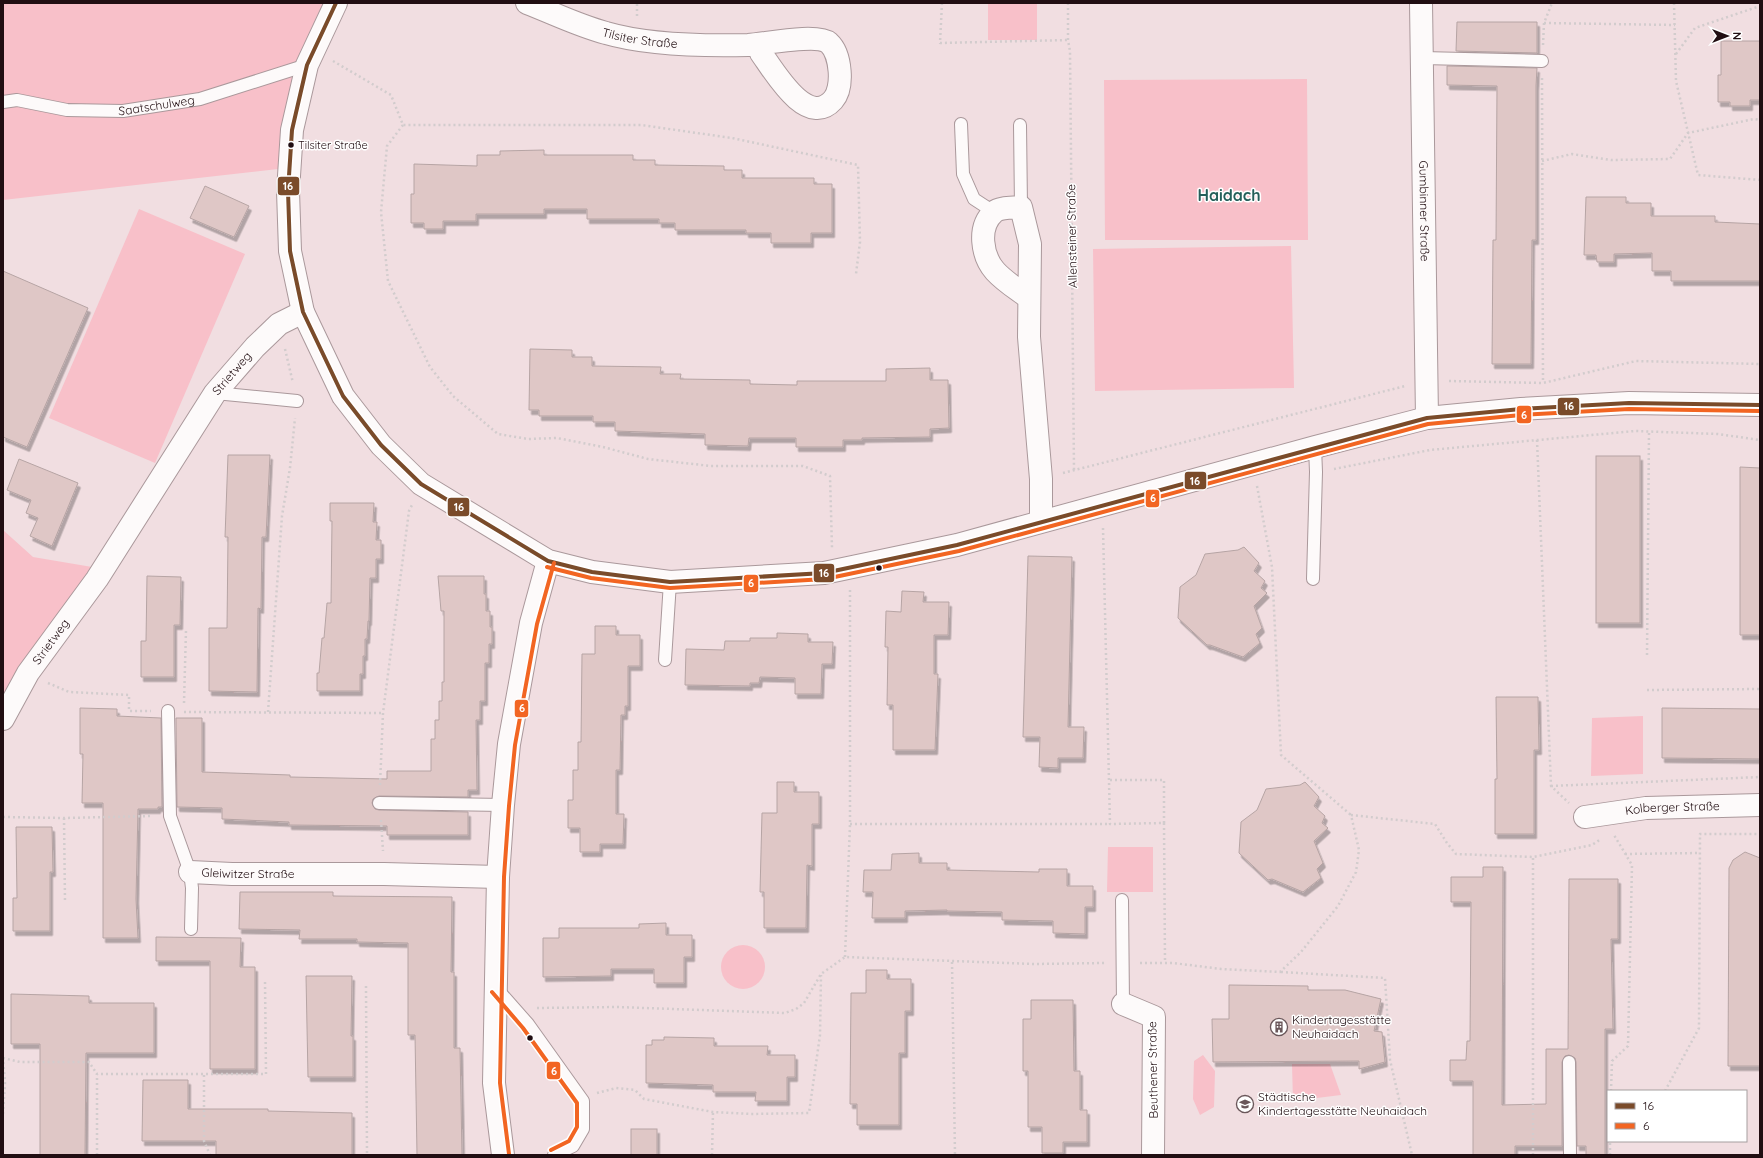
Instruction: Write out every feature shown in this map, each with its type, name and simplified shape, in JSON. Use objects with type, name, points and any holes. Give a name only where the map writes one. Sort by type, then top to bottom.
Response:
[{"type":"street","points":[[336,3],[310,58],[292,130],[288,191],[290,251],[303,312],[343,396],[381,445],[421,484],[548,561],[592,572],[670,582],[824,573],[957,545],[1103,504],[1427,418],[1521,409],[1629,403],[1760,405]]},
{"type":"street","name":"Tilsiter Straße","points":[[527,3],[607,34],[685,44],[759,44]]},
{"type":"street","name":"Gumbinner Straße","points":[[1421,3],[1423,58],[1427,418]]},
{"type":"street","points":[[1029,298],[1011,286],[996,272],[988,261],[983,239],[984,226],[994,212],[1003,209],[1021,207],[1030,244],[1029,337],[1041,479],[1041,521]]},
{"type":"street","name":"Strietweg","points":[[3,719],[28,674],[97,579],[215,393],[255,347],[279,324],[303,312]]},
{"type":"street","points":[[503,1155],[494,1083],[498,876],[503,805],[509,744],[532,623],[548,561]]},
{"type":"street","name":"Kolberger Straße","points":[[1585,817],[1646,808],[1760,805]]},
{"type":"street","name":"Gleiwitzer Straße","points":[[190,872],[232,874],[498,876]]},
{"type":"street","name":"Beuthener Straße","points":[[1123,1004],[1154,1017],[1154,1155]]},
{"type":"lane","name":"Saatschulweg","points":[[3,102],[17,100],[67,110],[123,111],[200,99],[310,58]]},
{"type":"lane","points":[[1423,58],[1542,61]]},
{"type":"lane","points":[[961,124],[963,174],[974,199],[994,212]]},
{"type":"lane","points":[[1020,125],[1021,207]]},
{"type":"lane","points":[[215,393],[297,401]]},
{"type":"lane","points":[[1313,579],[1316,472],[1315,447]]},
{"type":"lane","points":[[665,660],[670,582]]},
{"type":"lane","points":[[168,711],[170,816],[190,872],[192,888],[191,929]]},
{"type":"lane","points":[[379,804],[503,805]]},
{"type":"lane","points":[[1122,900],[1123,1004]]},
{"type":"lane","points":[[496,988],[528,1024],[582,1101],[582,1129],[573,1146],[554,1155]]},
{"type":"lane","points":[[1569,1062],[1570,1155]]},
{"type":"path","points":[[942,3],[940,43],[1068,40]]},
{"type":"path","name":"Allensteiner Straße","points":[[1068,3],[1068,40],[1070,51],[1074,470]]},
{"type":"path","points":[[1543,384],[1542,61],[1544,23],[1552,3]]},
{"type":"path","points":[[1674,3],[1676,81],[1698,175],[1760,180]]},
{"type":"path","points":[[1676,54],[1696,28],[1760,6]]},
{"type":"path","points":[[1544,23],[1675,25]]},
{"type":"path","points":[[310,58],[391,95],[403,125]]},
{"type":"path","points":[[1542,161],[1572,154],[1611,160],[1670,159],[1688,133],[1754,119],[1760,120]]},
{"type":"path","points":[[403,125],[641,125],[732,138],[858,165],[860,242],[856,274]]},
{"type":"path","points":[[403,125],[386,146],[381,212],[388,281],[430,367],[453,396],[498,434],[528,439],[557,438],[603,447],[648,460],[711,466],[803,466],[830,476],[832,571]]},
{"type":"path","points":[[268,712],[282,516],[290,468],[297,401],[279,324]]},
{"type":"path","points":[[1647,655],[1649,432]]},
{"type":"path","points":[[1537,440],[1551,786],[1585,817]]},
{"type":"path","points":[[384,874],[379,804],[383,713],[409,512],[421,484]]},
{"type":"path","points":[[1257,486],[1272,567],[1281,755],[1351,815]]},
{"type":"path","points":[[1103,504],[1110,824]]},
{"type":"path","points":[[845,957],[850,824],[850,583]]},
{"type":"path","points":[[186,630],[183,712],[383,713]]},
{"type":"path","points":[[28,674],[69,692],[129,694],[129,711],[168,711]]},
{"type":"path","points":[[1647,690],[1760,689]]},
{"type":"path","points":[[1551,786],[1760,777]]},
{"type":"path","points":[[1110,780],[1164,780],[1165,963]]},
{"type":"path","points":[[3,817],[64,818],[170,816]]},
{"type":"path","points":[[64,818],[65,902]]},
{"type":"path","points":[[850,824],[1164,823]]},
{"type":"path","points":[[1611,1090],[1612,1061],[1628,1046],[1632,865],[1612,831]]},
{"type":"path","points":[[1666,1090],[1699,1028],[1700,834],[1760,834]]},
{"type":"path","points":[[1625,854],[1700,854]]},
{"type":"path","points":[[1533,857],[1533,1155]]},
{"type":"path","points":[[952,962],[955,1155]]},
{"type":"path","points":[[1280,972],[1385,978],[1390,1060],[1412,1155]]},
{"type":"path","points":[[582,1101],[598,1092],[616,1088],[635,1090],[644,1099],[713,1112],[751,1114],[809,1113],[820,1035],[821,974]]},
{"type":"path","points":[[97,1074],[266,1074],[265,980]]},
{"type":"path","points":[[366,986],[367,1155]]},
{"type":"path","points":[[3,1114],[5,1083],[3,1058],[20,1062],[89,1062],[97,1074],[97,1155]]},
{"type":"path","points":[[204,1075],[204,1141],[210,1155]]},
{"type":"path","points":[[712,1155],[713,1112]]},
{"type":"path","points":[[1610,1142],[1610,1155]]},
{"type":"shaded area","points":[[3,3],[324,3],[305,48],[283,124],[278,169],[3,200]]},
{"type":"shaded area","points":[[988,3],[1037,3],[1037,40],[988,40]]},
{"type":"shaded area","points":[[1307,79],[1308,240],[1105,240],[1104,80]]},
{"type":"shaded area","points":[[139,209],[245,254],[155,463],[49,418]]},
{"type":"shaded area","points":[[1291,246],[1294,388],[1095,391],[1093,249]]},
{"type":"shaded area","points":[[3,530],[33,557],[98,568],[3,714]]},
{"type":"shaded area","points":[[1643,716],[1643,774],[1591,776],[1592,718]]},
{"type":"shaded area","points":[[1108,847],[1153,847],[1153,892],[1107,892]]},
{"type":"shaded area","points":[[747,945],[752,946],[759,951],[764,958],[764,976],[759,983],[752,988],[739,989],[734,988],[727,983],[722,976],[721,963],[722,958],[727,951],[734,946]]},
{"type":"shaded area","points":[[1203,1055],[1215,1071],[1214,1107],[1200,1115],[1193,1099],[1194,1061]]},
{"type":"shaded area","points":[[1292,1064],[1330,1064],[1341,1095],[1293,1101]]},
{"type":"building","points":[[1457,22],[1537,22],[1537,53],[1456,51]]},
{"type":"building","points":[[1721,41],[1760,41],[1760,100],[1750,100],[1750,106],[1730,106],[1730,102],[1718,102],[1718,75],[1721,75]]},
{"type":"building","points":[[1447,66],[1537,68],[1536,240],[1532,240],[1531,364],[1492,364],[1493,240],[1496,240],[1497,86],[1447,85]]},
{"type":"building","points":[[544,150],[544,155],[633,155],[633,160],[655,160],[655,165],[724,166],[724,170],[742,170],[742,178],[814,178],[814,184],[832,184],[832,233],[811,233],[811,243],[771,243],[771,233],[746,233],[746,230],[675,230],[675,223],[659,223],[659,219],[587,219],[587,209],[544,209],[544,214],[476,214],[476,221],[443,221],[443,229],[424,229],[424,223],[411,223],[411,194],[414,194],[414,164],[477,166],[477,155],[500,155],[500,151]]},
{"type":"building","points":[[205,186],[249,206],[234,237],[190,218]]},
{"type":"building","points":[[1586,197],[1626,197],[1626,203],[1651,203],[1651,216],[1715,216],[1715,222],[1760,224],[1760,281],[1671,281],[1671,271],[1652,271],[1652,253],[1614,254],[1614,262],[1597,262],[1596,255],[1584,255]]},
{"type":"building","points":[[3,271],[88,308],[27,447],[3,437]]},
{"type":"building","points":[[530,349],[572,350],[572,357],[592,357],[592,366],[661,367],[660,374],[681,374],[680,379],[750,380],[750,384],[797,385],[797,381],[886,381],[886,369],[930,368],[930,380],[948,380],[949,428],[930,429],[930,437],[862,438],[862,440],[843,440],[843,447],[796,447],[796,438],[749,438],[748,446],[705,445],[705,434],[615,431],[615,422],[593,422],[593,416],[539,416],[539,410],[529,410]]},
{"type":"building","points":[[228,455],[270,455],[266,537],[262,537],[261,609],[258,608],[257,692],[209,691],[209,628],[227,628],[228,537],[225,537]]},
{"type":"building","points":[[1596,456],[1640,456],[1640,623],[1596,623]]},
{"type":"building","points":[[19,459],[78,483],[52,546],[30,536],[38,518],[26,513],[31,500],[7,490]]},
{"type":"building","points":[[1740,467],[1760,468],[1760,635],[1740,635]]},
{"type":"building","points":[[330,503],[374,503],[373,522],[377,522],[376,540],[381,540],[381,559],[376,559],[376,578],[370,578],[369,621],[367,639],[365,639],[365,656],[363,656],[363,674],[360,674],[360,691],[317,691],[317,673],[319,673],[322,638],[324,638],[327,603],[331,603],[332,521],[330,521]]},
{"type":"building","points":[[1244,547],[1259,563],[1254,571],[1265,581],[1261,588],[1267,593],[1254,606],[1262,628],[1256,634],[1260,643],[1243,657],[1207,645],[1178,618],[1180,587],[1196,575],[1205,554],[1238,550]]},
{"type":"building","points":[[1028,556],[1072,557],[1068,727],[1084,727],[1083,758],[1058,758],[1058,768],[1039,767],[1040,737],[1023,737]]},
{"type":"building","points":[[147,576],[181,577],[180,625],[174,625],[174,677],[141,677],[141,641],[146,641]]},
{"type":"building","points":[[438,576],[484,576],[486,611],[490,611],[492,644],[489,644],[489,663],[485,663],[485,701],[480,701],[480,720],[476,720],[477,790],[468,790],[468,797],[379,796],[373,799],[372,803],[375,809],[379,810],[468,812],[468,835],[387,835],[387,826],[289,825],[289,822],[222,819],[222,808],[177,807],[176,718],[202,718],[202,772],[290,775],[290,777],[387,779],[387,771],[431,771],[431,739],[435,739],[435,720],[439,720],[439,701],[442,701],[442,682],[444,682],[444,611],[441,611]]},
{"type":"building","points":[[902,591],[924,592],[923,602],[949,602],[948,635],[934,635],[934,674],[938,674],[935,750],[893,750],[893,705],[887,705],[888,647],[885,647],[886,611],[901,612]]},
{"type":"building","points":[[595,626],[616,626],[616,635],[640,635],[640,666],[628,666],[628,706],[625,706],[625,715],[621,715],[620,770],[616,770],[616,814],[624,814],[623,844],[600,844],[600,852],[580,852],[580,828],[568,828],[568,800],[573,800],[573,770],[578,770],[578,742],[581,742],[582,654],[595,654]]},
{"type":"building","points":[[777,633],[808,634],[808,642],[833,642],[832,664],[822,664],[821,694],[795,694],[795,678],[760,677],[759,683],[750,683],[750,686],[685,685],[686,649],[724,650],[725,641],[750,641],[750,638],[777,638]]},
{"type":"building","points":[[1496,697],[1538,697],[1539,750],[1534,750],[1534,834],[1495,834],[1495,779],[1497,779]]},
{"type":"building","points":[[80,708],[117,709],[117,716],[161,718],[162,807],[158,807],[158,809],[138,809],[136,899],[138,938],[103,938],[103,803],[82,803],[83,754],[80,754]]},
{"type":"building","points":[[1662,708],[1760,709],[1760,759],[1662,758]]},
{"type":"building","points":[[777,782],[794,782],[794,792],[819,792],[819,824],[812,824],[812,866],[807,865],[806,928],[764,928],[764,892],[760,892],[762,813],[777,813]]},
{"type":"building","points":[[1305,782],[1319,797],[1314,806],[1325,816],[1322,823],[1328,828],[1314,841],[1323,863],[1317,869],[1321,878],[1303,892],[1272,879],[1268,880],[1239,853],[1241,822],[1257,810],[1266,789],[1300,785]]},
{"type":"building","points":[[16,827],[52,827],[53,872],[50,872],[50,931],[13,931],[13,898],[17,898]]},
{"type":"building","points":[[1745,852],[1760,858],[1760,1066],[1728,1066],[1729,868],[1733,860]]},
{"type":"building","points":[[919,853],[919,863],[947,863],[947,870],[1039,872],[1039,869],[1067,869],[1067,886],[1093,886],[1093,907],[1085,907],[1085,934],[1053,933],[1053,921],[1002,920],[1002,912],[947,910],[905,911],[905,918],[872,918],[873,892],[863,892],[864,870],[891,870],[892,854]]},
{"type":"building","points":[[1483,867],[1503,867],[1502,1105],[1546,1104],[1546,1049],[1568,1049],[1569,879],[1618,879],[1618,939],[1611,939],[1613,1029],[1605,1029],[1605,1155],[1586,1155],[1586,1146],[1577,1146],[1576,1062],[1575,1058],[1569,1055],[1565,1056],[1562,1062],[1562,1146],[1515,1146],[1515,1155],[1473,1155],[1473,1081],[1450,1081],[1450,1060],[1466,1060],[1467,1041],[1470,1041],[1471,902],[1451,902],[1451,877],[1483,877]]},
{"type":"building","points":[[240,892],[333,892],[333,896],[452,897],[451,972],[454,972],[454,1048],[460,1048],[462,1155],[417,1155],[415,1035],[408,1035],[408,943],[357,942],[357,939],[299,939],[300,930],[239,929]]},
{"type":"building","points":[[666,923],[666,935],[692,935],[692,957],[684,957],[684,983],[654,983],[654,969],[611,969],[611,976],[543,977],[543,938],[559,938],[559,928],[639,928],[639,924]]},
{"type":"building","points":[[156,937],[241,938],[240,967],[255,967],[255,1069],[210,1069],[210,961],[156,961]]},
{"type":"building","points":[[866,970],[887,970],[887,979],[911,979],[911,1011],[905,1011],[905,1053],[899,1053],[899,1125],[857,1125],[857,1104],[850,1104],[851,993],[866,993]]},
{"type":"building","points":[[306,976],[352,976],[351,1036],[353,1036],[353,1077],[308,1077]]},
{"type":"building","name":"Kindertagesstätte Neuhaidach","points":[[1229,985],[1308,986],[1308,990],[1345,990],[1381,999],[1374,1031],[1382,1032],[1385,1062],[1359,1069],[1359,1061],[1213,1062],[1212,1019],[1229,1019]]},
{"type":"building","points":[[11,994],[89,996],[89,1003],[154,1003],[154,1053],[86,1053],[85,1155],[40,1155],[40,1044],[11,1044]]},
{"type":"building","points":[[1031,1000],[1073,1000],[1074,1071],[1080,1071],[1080,1110],[1087,1110],[1087,1142],[1063,1142],[1063,1153],[1042,1153],[1042,1127],[1028,1127],[1028,1071],[1023,1071],[1023,1019],[1031,1019]]},
{"type":"building","points":[[664,1037],[714,1038],[714,1046],[768,1046],[767,1055],[795,1055],[795,1077],[787,1077],[787,1101],[755,1101],[756,1092],[713,1092],[713,1085],[646,1083],[646,1045],[652,1045],[652,1040],[664,1040]]},
{"type":"building","points":[[143,1080],[188,1080],[188,1109],[268,1109],[268,1111],[352,1113],[352,1155],[216,1155],[216,1141],[142,1141]]},
{"type":"building","points":[[631,1129],[657,1129],[657,1155],[631,1155]]},
{"type":"transit line","name":"16","points":[[336,3],[307,65],[292,130],[288,191],[290,251],[303,312],[343,396],[381,445],[421,484],[548,561],[592,572],[670,582],[824,573],[957,545],[1427,418],[1521,409],[1629,403],[1760,405]]},
{"type":"transit line","name":"6","points":[[547,567],[591,578],[670,588],[825,579],[959,551],[1428,424],[1521,415],[1629,409],[1760,411]]},
{"type":"transit line","name":"6","points":[[509,1154],[500,1083],[504,877],[509,806],[515,745],[537,624],[554,563]]},
{"type":"transit line","name":"6","points":[[492,992],[523,1028],[577,1103],[577,1127],[569,1141],[551,1150]]},
{"type":"place","name":"Tilsiter Straße","points":[[291,145]]},
{"type":"place","name":"Kindertagesstätte Neuhaidach","points":[[1279,1027]]},
{"type":"place","name":"Städtische Kindertagesstätte Neuhaidach","points":[[1245,1104]]},
{"type":"district","name":"Haidach","points":[[1229,195]]}]
